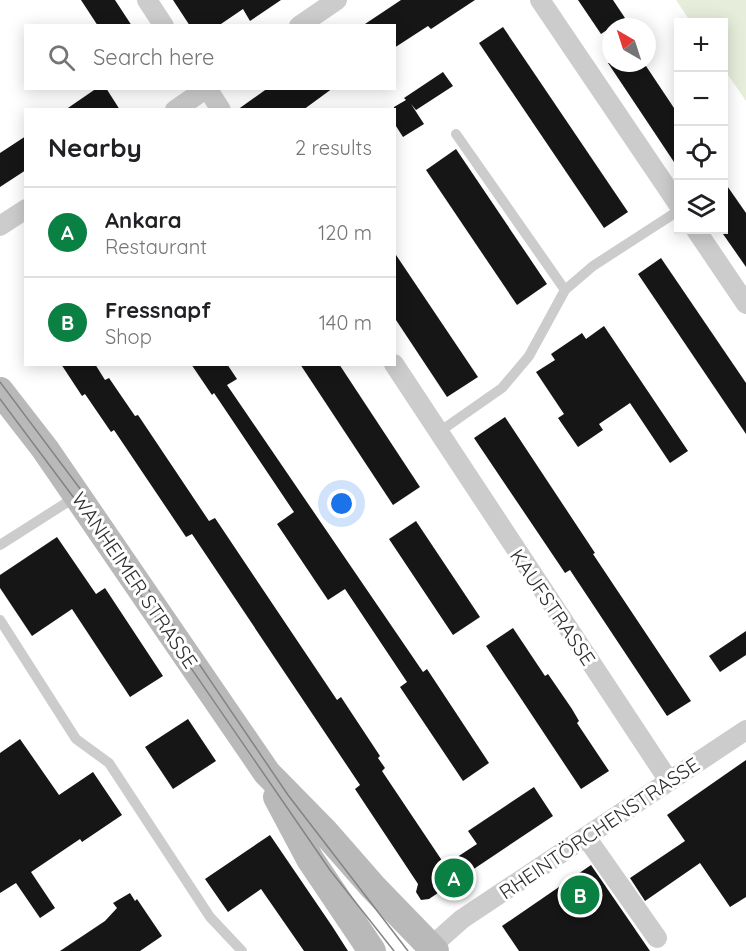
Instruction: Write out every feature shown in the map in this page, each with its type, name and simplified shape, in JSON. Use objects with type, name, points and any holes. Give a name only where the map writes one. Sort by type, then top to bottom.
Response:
[{"type":"street","points":[[147,0],[163,24]]},
{"type":"street","points":[[303,24],[337,0]]},
{"type":"street","points":[[540,0],[674,198]]},
{"type":"street","points":[[178,108],[204,90]]},
{"type":"street","points":[[208,90],[220,108]]},
{"type":"street","points":[[0,226],[24,210]]},
{"type":"street","points":[[699,234],[746,304]]},
{"type":"street","name":"KAUFSTRASSE","points":[[395,366],[669,781]]},
{"type":"street","name":"WANHEIMER STRASSE","points":[[0,391],[78,496],[267,773],[310,859],[372,951]]},
{"type":"street","name":"RHEINTÖRCHENSTRASSE","points":[[431,950],[462,918],[746,730]]},
{"type":"street","name":"WANHEIMER STRASSE","points":[[267,773],[324,831],[431,950]]},
{"type":"street","points":[[586,837],[657,938]]},
{"type":"lane","points":[[456,134],[565,290]]},
{"type":"lane","points":[[439,432],[502,388],[529,356],[565,290],[593,267],[674,214]]},
{"type":"lane","points":[[0,545],[78,496]]},
{"type":"lane","points":[[0,620],[76,739],[109,764],[210,917],[242,951]]},
{"type":"green space","points":[[676,0],[746,0],[746,101],[728,75],[728,18],[688,18]]},
{"type":"building","points":[[81,0],[115,0],[131,24],[97,24]]},
{"type":"building","points":[[173,0],[281,0],[250,21],[243,9],[221,24],[189,24]]},
{"type":"building","points":[[401,0],[475,0],[431,29],[428,26],[396,47],[396,24],[365,24]]},
{"type":"building","points":[[578,0],[613,0],[625,18],[602,18],[601,34]]},
{"type":"building","points":[[503,27],[628,212],[604,228],[479,43]]},
{"type":"building","points":[[443,72],[453,86],[416,110],[411,104],[424,124],[403,137],[396,126],[396,108],[394,107],[406,100],[404,98]]},
{"type":"building","points":[[614,72],[650,72],[674,108],[674,162]]},
{"type":"building","points":[[94,90],[107,90],[119,108],[68,108]]},
{"type":"building","points":[[265,90],[330,90],[306,108],[240,108]]},
{"type":"building","points":[[24,137],[24,171],[0,187],[0,153]]},
{"type":"building","points":[[456,149],[547,284],[517,305],[426,170]]},
{"type":"building","points":[[728,187],[746,213],[746,267],[723,234],[728,234]]},
{"type":"building","points":[[396,255],[478,377],[447,397],[396,320]]},
{"type":"building","points":[[661,258],[746,383],[746,434],[638,274]]},
{"type":"building","points":[[604,326],[688,451],[670,463],[630,403],[599,424],[603,430],[578,447],[558,418],[564,414],[536,372],[555,360],[551,354],[582,333],[586,339]]},
{"type":"building","points":[[62,366],[96,366],[105,380],[109,378],[135,416],[138,415],[209,521],[215,518],[337,700],[341,697],[380,756],[378,758],[385,768],[382,771],[445,865],[477,844],[468,831],[534,787],[553,816],[429,899],[421,900],[416,892],[418,884],[355,789],[360,785],[192,534],[186,537],[114,430],[111,432],[85,394],[82,396]]},
{"type":"building","points":[[192,366],[228,366],[237,379],[227,385],[423,672],[427,669],[489,763],[463,781],[400,687],[407,682],[345,589],[328,600],[277,524],[294,512],[214,393],[212,395]]},
{"type":"building","points":[[301,366],[340,366],[420,487],[393,505]]},
{"type":"building","points":[[505,417],[691,701],[667,716],[570,570],[565,573],[474,438]]},
{"type":"building","points":[[416,521],[480,617],[453,635],[389,539]]},
{"type":"building","points":[[57,537],[96,594],[105,588],[163,676],[130,697],[72,609],[32,636],[0,588],[0,575]]},
{"type":"building","points":[[513,628],[545,676],[548,674],[572,709],[579,721],[577,723],[609,771],[581,789],[486,646]]},
{"type":"building","points":[[746,631],[746,655],[720,672],[709,656]]},
{"type":"building","points":[[188,719],[216,761],[173,789],[145,747]]},
{"type":"building","points":[[20,739],[59,795],[93,772],[122,815],[82,842],[80,839],[31,872],[55,908],[40,918],[16,883],[0,893],[0,753]]},
{"type":"building","points":[[746,760],[746,897],[730,907],[700,863],[645,901],[630,878],[685,841],[667,815]]},
{"type":"building","points":[[270,835],[348,951],[304,951],[261,889],[228,912],[205,879]]},
{"type":"building","points":[[591,865],[650,951],[519,951],[502,926]]},
{"type":"building","points":[[130,893],[135,901],[137,899],[162,936],[140,951],[60,951],[105,921],[117,908],[113,903]]},
{"type":"tram line","points":[[0,382],[81,490],[288,795],[408,951]]},
{"type":"tram line","points":[[0,399],[74,498],[330,870],[394,951]]},
{"type":"place","name":"Ankara","points":[[454,878]]},
{"type":"place","name":"Fressnapf","points":[[580,895]]}]
